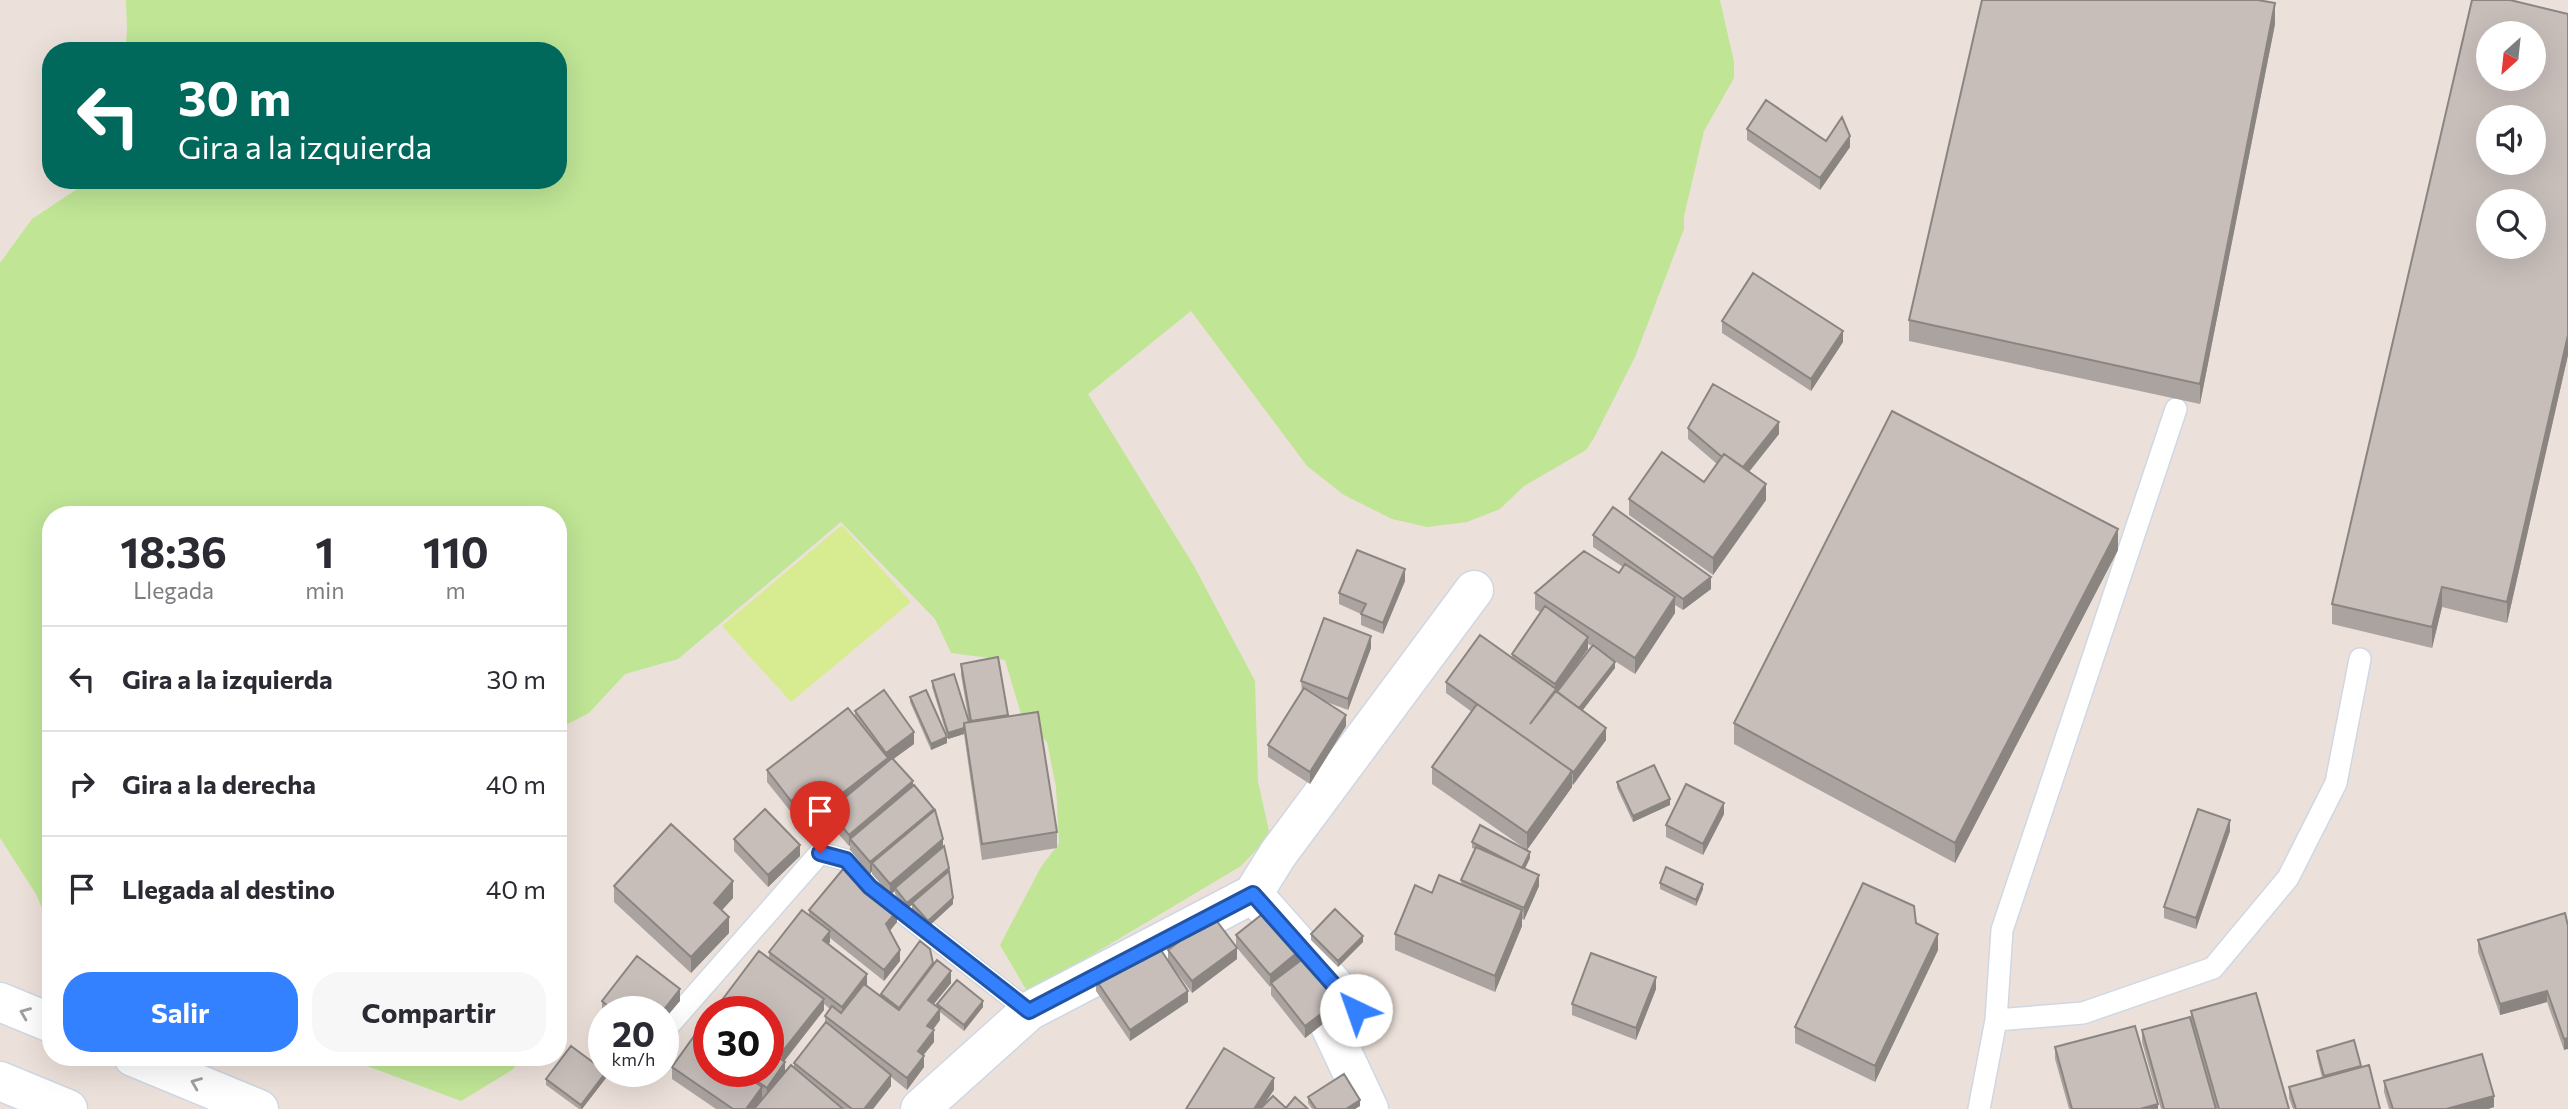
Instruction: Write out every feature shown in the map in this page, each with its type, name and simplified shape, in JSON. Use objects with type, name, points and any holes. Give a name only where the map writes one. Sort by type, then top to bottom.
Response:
[{"type":"street","points":[[919,1109],[1029,1011],[1253,894],[1278,854],[1474,590]]},
{"type":"street","points":[[1253,894],[1356,1010],[1330,1026],[1369,1109]]},
{"type":"street","points":[[0,1003],[42,1019]]},
{"type":"street","points":[[155,1066],[260,1109]]},
{"type":"street","points":[[0,1081],[68,1109]]},
{"type":"lane","points":[[1979,1109],[1996,1020],[2002,930],[2176,409]]},
{"type":"lane","points":[[1996,1020],[2083,1013],[2213,968],[2288,878],[2336,783],[2360,659]]},
{"type":"lane","points":[[679,1014],[820,853],[846,860],[870,887],[1029,1011]]},
{"type":"green space","points":[[126,0],[1720,0],[1734,62],[1734,78],[1704,131],[1684,216],[1684,229],[1635,357],[1594,438],[1586,450],[1524,486],[1500,509],[1467,522],[1427,527],[1392,519],[1344,495],[1307,466],[1191,311],[1088,394],[1194,566],[1255,681],[1258,781],[1270,836],[1241,866],[1028,993],[1000,945],[1041,867],[1059,843],[1056,787],[1047,742],[1021,714],[1005,660],[951,653],[935,619],[841,522],[678,659],[625,674],[589,713],[567,724],[567,506],[42,506],[42,908],[0,838],[0,263],[32,219],[77,189],[567,189],[567,42],[126,42]]},
{"type":"green space","points":[[842,525],[911,602],[791,702],[722,626]]},
{"type":"green space","points":[[367,1066],[515,1066],[461,1101]]},
{"type":"building","points":[[1982,0],[2258,0],[2275,3],[2200,384],[1909,320]]},
{"type":"building","points":[[2472,0],[2510,0],[2568,14],[2568,335],[2507,602],[2442,587],[2432,627],[2332,604]]},
{"type":"building","points":[[1766,100],[1826,141],[1842,117],[1850,136],[1820,178],[1747,129]]},
{"type":"building","points":[[1753,273],[1843,331],[1811,379],[1722,321]]},
{"type":"building","points":[[1713,384],[1779,422],[1743,467],[1724,454],[1722,457],[1688,428]]},
{"type":"building","points":[[1892,411],[2118,529],[1955,843],[1734,723]]},
{"type":"building","points":[[1662,452],[1704,482],[1724,454],[1766,484],[1713,558],[1629,499]]},
{"type":"building","points":[[1613,507],[1711,577],[1683,599],[1593,535]]},
{"type":"building","points":[[1357,550],[1405,569],[1383,623],[1361,614],[1366,604],[1339,593]]},
{"type":"building","points":[[1584,551],[1619,573],[1625,564],[1675,597],[1635,658],[1535,593]]},
{"type":"building","points":[[1545,606],[1588,637],[1555,684],[1512,654]]},
{"type":"building","points":[[1324,618],[1371,636],[1348,699],[1301,681]]},
{"type":"building","points":[[1480,635],[1556,689],[1530,724],[1556,691],[1606,728],[1573,773],[1446,682]]},
{"type":"building","points":[[1593,645],[1615,662],[1579,708],[1557,692]]},
{"type":"building","points":[[998,657],[1008,715],[971,721],[961,664]]},
{"type":"building","points":[[954,674],[969,722],[964,723],[964,728],[948,733],[932,681]]},
{"type":"building","points":[[1304,688],[1346,715],[1310,772],[1268,745]]},
{"type":"building","points":[[884,690],[914,732],[886,753],[855,711]]},
{"type":"building","points":[[926,690],[947,737],[931,744],[910,697]]},
{"type":"building","points":[[1477,704],[1572,771],[1527,833],[1432,767]]},
{"type":"building","points":[[848,708],[888,758],[822,809],[807,790],[791,801],[767,770]]},
{"type":"building","points":[[1038,712],[1057,832],[982,844],[964,723]]},
{"type":"building","points":[[892,758],[913,781],[849,835],[829,811]]},
{"type":"building","points":[[1654,765],[1670,799],[1633,816],[1617,782]]},
{"type":"building","points":[[1686,784],[1724,803],[1703,844],[1666,825]]},
{"type":"building","points":[[914,785],[934,809],[870,862],[850,839]]},
{"type":"building","points":[[765,809],[800,845],[768,875],[734,839]]},
{"type":"building","points":[[2198,809],[2230,820],[2196,918],[2164,907]]},
{"type":"building","points":[[935,810],[943,839],[890,884],[872,863]]},
{"type":"building","points":[[671,824],[733,881],[714,903],[729,917],[691,957],[614,886]]},
{"type":"building","points":[[1480,825],[1530,852],[1522,868],[1472,842]]},
{"type":"building","points":[[944,846],[949,868],[907,903],[895,888]]},
{"type":"building","points":[[1476,847],[1539,875],[1524,908],[1461,880]]},
{"type":"building","points":[[1666,867],[1703,884],[1696,900],[1660,883]]},
{"type":"building","points":[[844,868],[897,911],[886,924],[900,950],[884,970],[809,910]]},
{"type":"building","points":[[949,871],[953,898],[928,921],[912,903]]},
{"type":"building","points":[[1439,875],[1522,910],[1495,976],[1395,934],[1415,885],[1432,893]]},
{"type":"building","points":[[1863,883],[1914,906],[1916,923],[1938,934],[1875,1066],[1795,1027]]},
{"type":"building","points":[[1335,909],[1363,936],[1338,961],[1311,934]]},
{"type":"building","points":[[802,910],[830,931],[823,940],[867,974],[842,1007],[769,952]]},
{"type":"building","points":[[1265,912],[1299,951],[1270,975],[1236,935]]},
{"type":"building","points":[[2565,913],[2568,926],[2568,1038],[2564,1039],[2547,991],[2500,1004],[2478,940]]},
{"type":"building","points":[[1213,916],[1237,948],[1192,981],[1168,950]]},
{"type":"building","points":[[920,941],[930,949],[933,963],[899,1008],[881,994]]},
{"type":"building","points":[[1155,941],[1188,991],[1130,1030],[1096,980]]},
{"type":"building","points":[[759,951],[824,999],[784,1049],[784,996],[725,996]]},
{"type":"building","points":[[1591,953],[1656,977],[1636,1028],[1572,1004]]},
{"type":"building","points":[[637,956],[680,989],[675,996],[606,996]]},
{"type":"building","points":[[1304,958],[1338,1001],[1305,1026],[1271,983]]},
{"type":"building","points":[[937,960],[951,971],[928,1000],[940,1009],[927,1026],[934,1030],[918,1051],[924,1056],[907,1078],[825,1016],[832,1006],[841,1013],[864,984],[899,1010]]},
{"type":"building","points":[[957,980],[983,1001],[964,1025],[937,1004]]},
{"type":"building","points":[[2256,993],[2289,1109],[2219,1109],[2191,1011]]},
{"type":"building","points":[[2190,1017],[2216,1109],[2164,1109],[2142,1030]]},
{"type":"building","points":[[826,1022],[891,1075],[864,1109],[852,1109],[794,1063]]},
{"type":"building","points":[[2135,1026],[2158,1104],[2140,1109],[2072,1109],[2055,1047]]},
{"type":"building","points":[[693,1037],[693,1081],[679,1072],[679,1057]]},
{"type":"building","points":[[2354,1040],[2361,1066],[2324,1076],[2317,1051]]},
{"type":"building","points":[[571,1046],[588,1059],[588,1087],[595,1087],[581,1105],[546,1079],[556,1066],[567,1066],[567,1051]]},
{"type":"building","points":[[1224,1048],[1274,1078],[1254,1109],[1186,1109]]},
{"type":"building","points":[[2482,1054],[2494,1096],[2446,1109],[2393,1109],[2384,1081]]},
{"type":"building","points":[[791,1065],[843,1109],[754,1109],[772,1087],[784,1087],[784,1073]]},
{"type":"building","points":[[2369,1065],[2380,1109],[2296,1109],[2289,1087]]},
{"type":"building","points":[[1344,1074],[1360,1100],[1346,1109],[1316,1109],[1308,1097]]},
{"type":"building","points":[[701,1087],[762,1087],[746,1109],[733,1109]]},
{"type":"building","points":[[1273,1096],[1286,1108],[1295,1097],[1308,1109],[1262,1109]]},
{"type":"route","points":[[820,853],[846,860],[870,887],[1029,1011],[1253,894],[1356,1010]]}]
